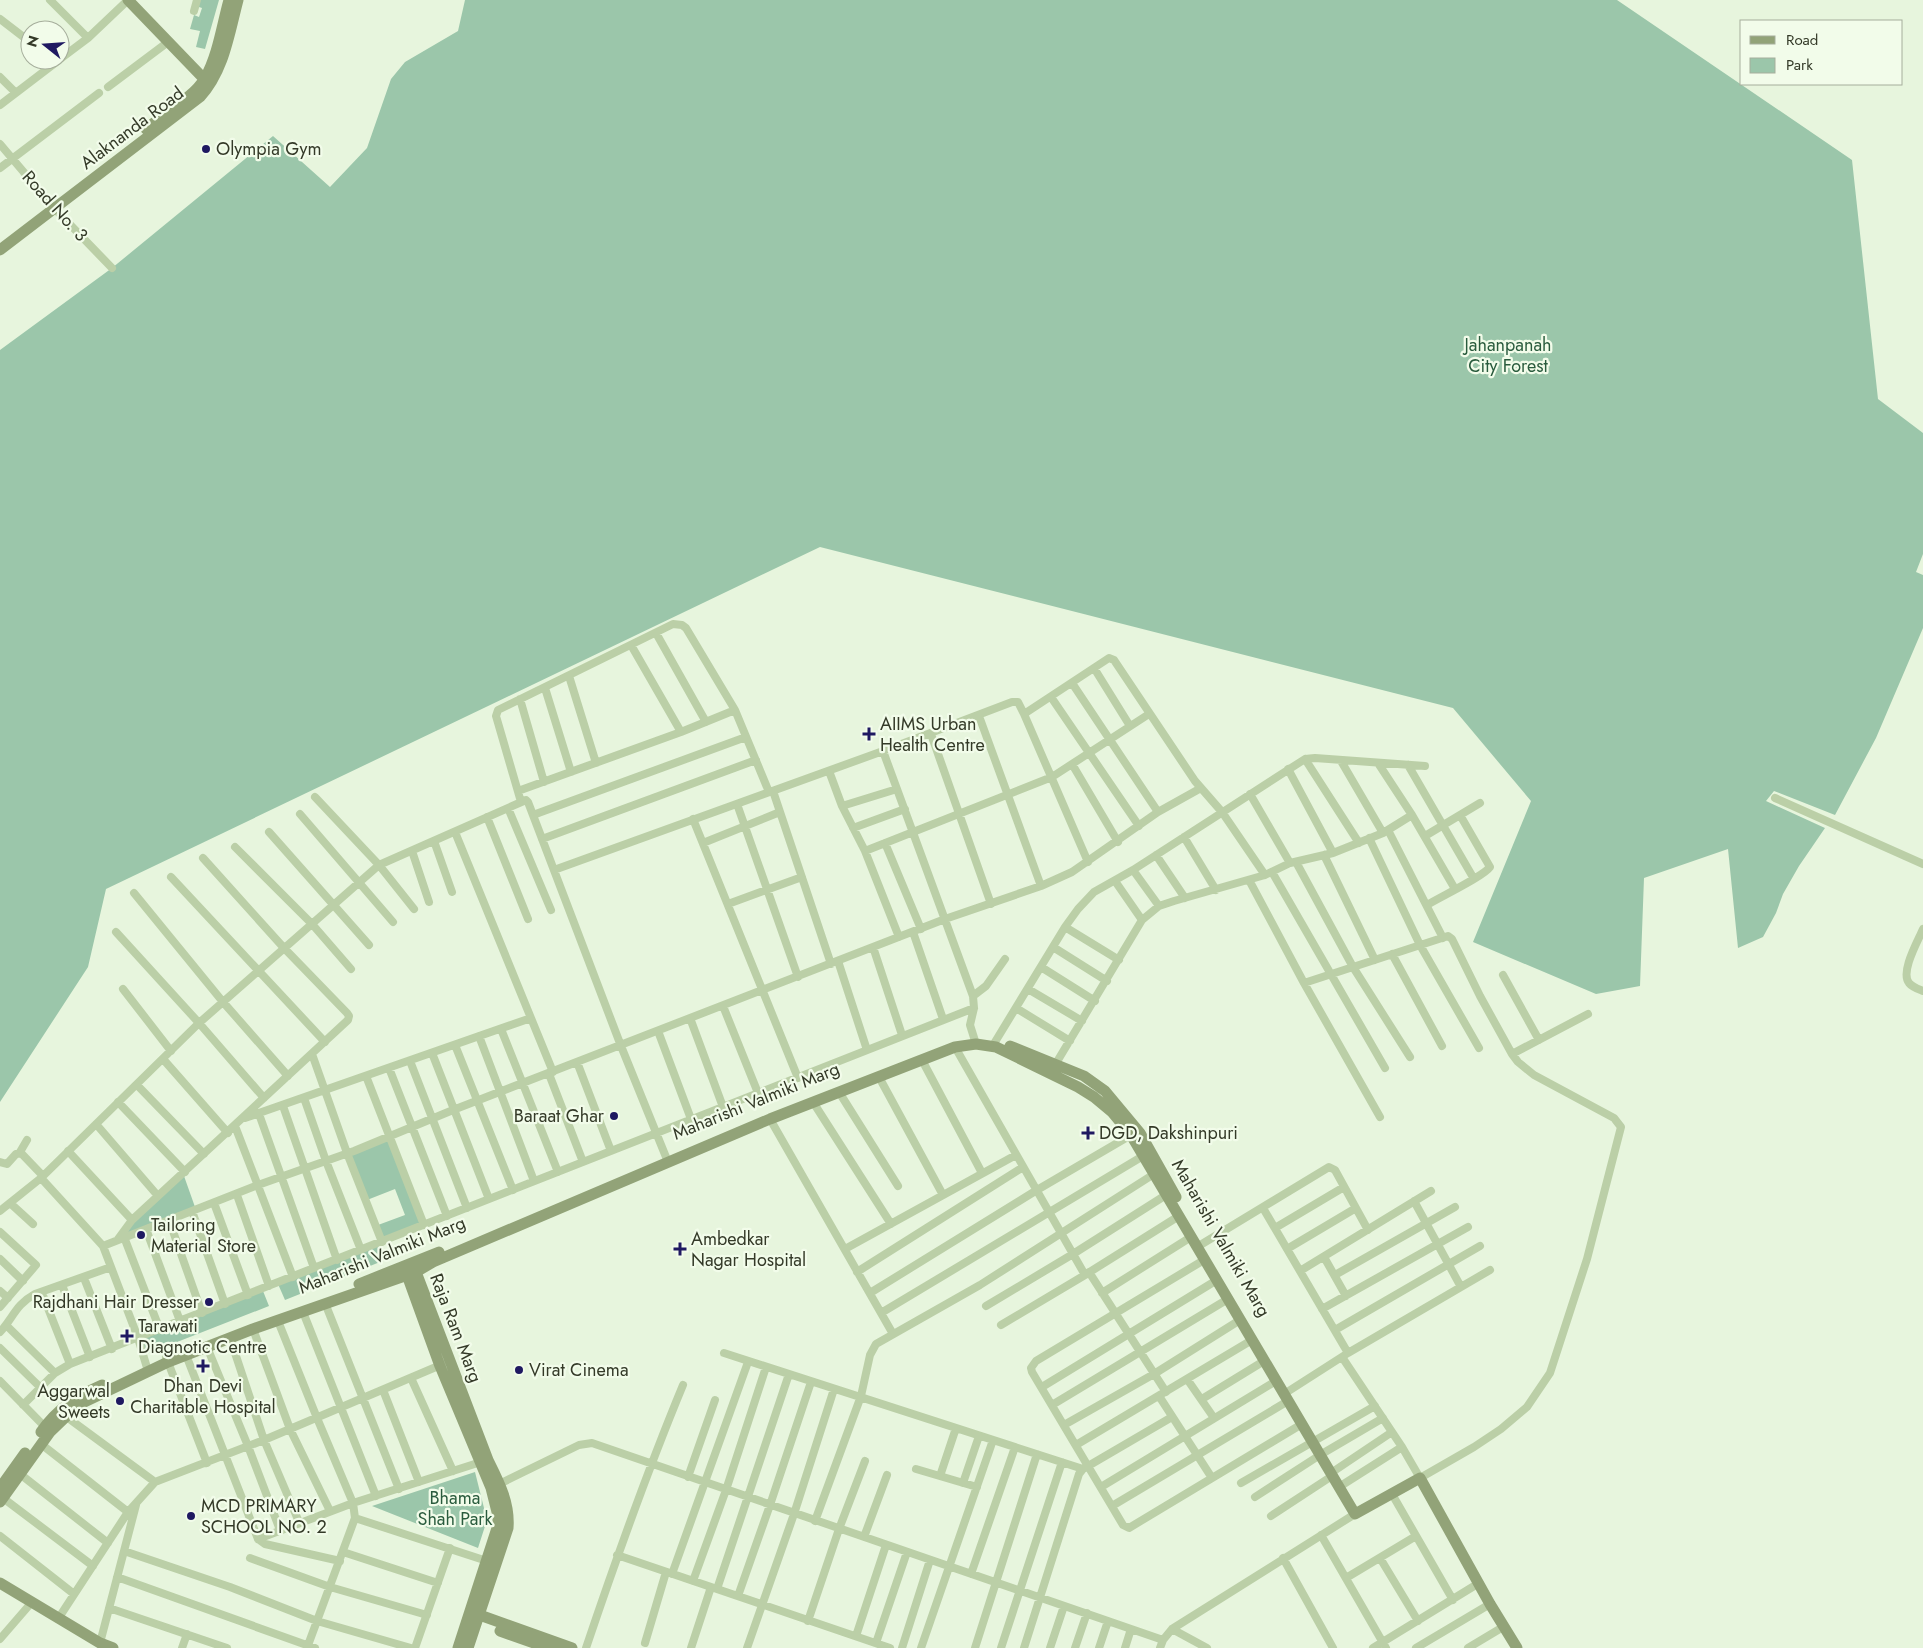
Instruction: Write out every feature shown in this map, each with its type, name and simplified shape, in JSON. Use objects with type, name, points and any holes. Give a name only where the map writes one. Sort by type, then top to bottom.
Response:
[{"type":"street","points":[[50,0],[88,38]]},
{"type":"street","points":[[70,51],[88,38],[128,0],[208,82]]},
{"type":"street","points":[[194,11],[197,0]]},
{"type":"street","points":[[208,82],[229,0]]},
{"type":"street","points":[[0,250],[218,72],[238,0]]},
{"type":"street","points":[[0,18],[20,34]]},
{"type":"street","points":[[108,87],[168,42]]},
{"type":"street","points":[[0,105],[45,70]]},
{"type":"street","points":[[0,77],[16,93]]},
{"type":"street","points":[[0,168],[99,93]]},
{"type":"street","name":"Road No. 3","points":[[0,144],[53,207],[112,268]]},
{"type":"street","points":[[0,241],[53,207]]},
{"type":"street","points":[[521,802],[496,716],[497,712],[501,708],[632,646],[673,624],[682,625],[686,628],[735,710],[780,812],[802,877],[867,1050]]},
{"type":"street","points":[[656,633],[706,722]]},
{"type":"street","points":[[632,646],[681,732]]},
{"type":"street","points":[[1024,714],[1109,658],[1112,658],[1201,788],[1222,812],[1269,874],[1332,974],[1385,1068]]},
{"type":"street","points":[[1094,668],[1130,726]]},
{"type":"street","points":[[570,676],[596,763]]},
{"type":"street","points":[[1072,683],[1158,812]]},
{"type":"street","points":[[544,688],[571,772]]},
{"type":"street","points":[[1051,697],[1139,826]]},
{"type":"street","points":[[520,699],[544,782]]},
{"type":"street","points":[[554,870],[693,818],[931,734],[1015,701],[1020,704],[1088,862]]},
{"type":"street","points":[[518,791],[681,732],[735,710]]},
{"type":"street","points":[[865,851],[1052,777],[1149,714]]},
{"type":"street","points":[[979,716],[1041,886]]},
{"type":"street","points":[[931,734],[991,904]]},
{"type":"street","points":[[533,815],[746,737]]},
{"type":"street","points":[[883,751],[974,996],[974,1008],[970,1025],[975,1041]]},
{"type":"street","points":[[995,1042],[1065,928],[1084,902],[1094,892],[1133,870],[1305,759],[1315,758],[1425,766]]},
{"type":"street","points":[[1305,759],[1359,843]]},
{"type":"street","points":[[542,840],[756,760]]},
{"type":"street","points":[[1341,761],[1386,831],[1443,938]]},
{"type":"street","points":[[1378,763],[1425,836],[1455,889]]},
{"type":"street","points":[[1072,764],[1118,842]]},
{"type":"street","points":[[1408,765],[1474,879]]},
{"type":"street","points":[[1288,769],[1333,853]]},
{"type":"street","points":[[829,771],[842,806],[865,851],[898,937]]},
{"type":"street","points":[[103,1246],[146,1228],[347,1153],[898,937],[1041,886],[1088,862],[1158,812],[1201,788]]},
{"type":"street","points":[[842,806],[897,789]]},
{"type":"street","points":[[1250,794],[1293,862],[1353,967],[1410,1057]]},
{"type":"street","points":[[315,797],[378,865],[414,909]]},
{"type":"street","points":[[1775,798],[1923,864]]},
{"type":"street","points":[[0,1211],[42,1177],[223,1002],[378,865],[527,801],[655,1133],[667,1159]]},
{"type":"street","points":[[1425,836],[1480,803]]},
{"type":"street","points":[[737,804],[798,977]]},
{"type":"street","points":[[508,808],[551,910]]},
{"type":"street","points":[[853,828],[905,809]]},
{"type":"street","points":[[703,843],[780,812]]},
{"type":"street","points":[[300,814],[358,883],[394,922]]},
{"type":"street","points":[[1056,1065],[1142,920],[1159,906],[1269,874],[1293,862],[1333,853],[1386,831],[1412,815]]},
{"type":"street","points":[[1427,905],[1489,869],[1490,864],[1460,815]]},
{"type":"street","points":[[487,817],[528,919]]},
{"type":"street","points":[[693,818],[798,1078]]},
{"type":"street","points":[[269,832],[369,945]]},
{"type":"street","points":[[455,832],[531,1018],[583,1162]]},
{"type":"street","points":[[1184,837],[1216,890]]},
{"type":"street","points":[[1369,838],[1420,945],[1479,1048]]},
{"type":"street","points":[[434,841],[452,892]]},
{"type":"street","points":[[885,843],[921,929]]},
{"type":"street","points":[[235,846],[312,924],[351,969]]},
{"type":"street","points":[[412,851],[429,902]]},
{"type":"street","points":[[1156,855],[1185,898]]},
{"type":"street","points":[[1324,855],[1375,960]]},
{"type":"street","points":[[121,1238],[132,1220],[346,1023],[349,1016],[284,948],[203,858]]},
{"type":"street","points":[[1133,870],[1159,906]]},
{"type":"street","points":[[171,877],[325,1042]]},
{"type":"street","points":[[728,904],[802,877]]},
{"type":"street","points":[[1249,880],[1304,983],[1380,1117]]},
{"type":"street","points":[[1115,881],[1142,920]]},
{"type":"street","points":[[134,893],[223,1002],[288,1076]]},
{"type":"street","points":[[1065,928],[1120,960]]},
{"type":"street","points":[[1923,929],[1907,967],[1906,974],[1907,981],[1911,985],[1923,991]]},
{"type":"street","points":[[116,932],[264,1098]]},
{"type":"street","points":[[913,932],[943,1019]]},
{"type":"street","points":[[1160,1648],[1163,1640],[1172,1629],[1358,1512],[1474,1447],[1501,1429],[1527,1407],[1550,1373],[1587,1258],[1620,1133],[1621,1127],[1614,1118],[1534,1075],[1518,1062],[1480,996],[1452,939],[1448,936],[1304,983]]},
{"type":"street","points":[[873,947],[902,1036]]},
{"type":"street","points":[[1053,947],[1106,981]]},
{"type":"street","points":[[1392,954],[1442,1046]]},
{"type":"street","points":[[974,996],[986,986],[1005,960]]},
{"type":"street","points":[[1041,967],[1095,1001]]},
{"type":"street","points":[[1503,975],[1539,1040]]},
{"type":"street","points":[[123,989],[171,1051]]},
{"type":"street","points":[[1028,989],[1082,1021]]},
{"type":"street","points":[[723,1006],[758,1093]]},
{"type":"street","points":[[23,1405],[55,1374],[70,1364],[974,1008]]},
{"type":"street","points":[[1016,1008],[1070,1041]]},
{"type":"street","points":[[1512,1054],[1588,1014]]},
{"type":"street","points":[[238,1123],[258,1114],[531,1018]]},
{"type":"street","points":[[690,1018],[723,1106]]},
{"type":"street","points":[[501,1029],[558,1172]]},
{"type":"street","points":[[658,1031],[691,1119]]},
{"type":"street","points":[[479,1036],[534,1181]]},
{"type":"street","name":"Maharishi Valmiki Marg","points":[[667,1159],[955,1047],[975,1041],[988,1039],[1084,1076],[1105,1091],[1140,1134],[1197,1242],[1358,1512]]},
{"type":"street","name":"Maharishi Valmiki Marg","points":[[167,1359],[186,1355],[253,1328],[303,1312],[411,1271],[667,1159],[900,1061],[955,1040],[975,1041],[996,1047],[1078,1087],[1112,1112],[1131,1135],[1166,1196],[1197,1242],[1204,1260],[1276,1381],[1287,1395],[1302,1424],[1315,1440]]},
{"type":"street","points":[[455,1045],[513,1190]]},
{"type":"street","points":[[955,1047],[1073,1254],[1102,1293],[1141,1353],[1154,1374],[1172,1417],[1212,1478]]},
{"type":"street","points":[[432,1053],[488,1199]]},
{"type":"street","points":[[312,1054],[347,1153],[382,1242]]},
{"type":"street","points":[[163,1059],[228,1132]]},
{"type":"street","points":[[922,1060],[982,1174]]},
{"type":"street","points":[[410,1061],[467,1208]]},
{"type":"street","points":[[577,1062],[611,1151]]},
{"type":"street","points":[[389,1068],[447,1216]]},
{"type":"street","points":[[366,1076],[424,1225]]},
{"type":"street","points":[[879,1077],[942,1195]]},
{"type":"street","points":[[137,1084],[204,1154]]},
{"type":"street","points":[[839,1092],[898,1186]]},
{"type":"street","points":[[304,1098],[326,1161],[361,1250]]},
{"type":"street","points":[[118,1102],[185,1172]]},
{"type":"street","points":[[814,1102],[892,1224]]},
{"type":"street","points":[[283,1106],[337,1260]]},
{"type":"street","points":[[258,1114],[314,1268]]},
{"type":"street","points":[[770,1119],[893,1334]]},
{"type":"street","points":[[238,1123],[258,1186],[293,1277]]},
{"type":"street","points":[[96,1124],[158,1196]]},
{"type":"street","points":[[870,1293],[1037,1190],[1131,1135]]},
{"type":"street","points":[[0,1162],[7,1164],[20,1152],[27,1140]]},
{"type":"street","points":[[68,1151],[132,1220]]},
{"type":"street","points":[[20,1152],[103,1246],[138,1338],[147,1368]]},
{"type":"street","points":[[844,1249],[1016,1155]]},
{"type":"street","points":[[881,1313],[1143,1156]]},
{"type":"street","points":[[857,1272],[1023,1167]]},
{"type":"street","points":[[1102,1293],[1263,1208],[1329,1167],[1335,1170],[1368,1230]]},
{"type":"street","points":[[816,1521],[861,1396],[872,1349],[876,1344],[980,1285],[1154,1174]]},
{"type":"street","points":[[1275,1228],[1344,1187]]},
{"type":"street","points":[[1300,1271],[1431,1191]]},
{"type":"street","points":[[237,1195],[270,1286]]},
{"type":"street","points":[[986,1306],[1166,1196]]},
{"type":"street","points":[[1414,1201],[1461,1287]]},
{"type":"street","points":[[10,1203],[33,1224]]},
{"type":"street","points":[[214,1203],[248,1295]]},
{"type":"street","points":[[1334,1275],[1455,1207]]},
{"type":"street","points":[[1263,1208],[1335,1330],[1345,1355],[1402,1447],[1503,1627],[1517,1648]]},
{"type":"street","points":[[1288,1249],[1356,1208]]},
{"type":"street","points":[[192,1212],[225,1304]]},
{"type":"street","points":[[1001,1325],[1179,1216]]},
{"type":"street","points":[[169,1220],[202,1313]]},
{"type":"street","points":[[1322,1309],[1468,1227]]},
{"type":"street","points":[[146,1228],[180,1321]]},
{"type":"street","points":[[0,1232],[36,1265],[0,1307]]},
{"type":"street","points":[[121,1238],[160,1330]]},
{"type":"street","points":[[1335,1330],[1480,1246]]},
{"type":"street","points":[[1324,1257],[1346,1296]]},
{"type":"street","points":[[0,1259],[23,1280]]},
{"type":"street","points":[[1204,1260],[1033,1364],[1032,1372],[1076,1445],[1086,1468],[1101,1487],[1124,1525],[1129,1528],[1302,1424]]},
{"type":"street","points":[[0,1332],[24,1300],[35,1294],[111,1267]]},
{"type":"street","points":[[1112,1506],[1197,1455],[1345,1355],[1490,1270]]},
{"type":"street","name":"Maharishi Valmiki Marg","points":[[1,1496],[47,1429],[62,1413],[167,1359],[411,1271]]},
{"type":"street","name":"Raja Ram Marg","points":[[411,1271],[484,1461],[507,1504],[509,1517],[508,1528],[492,1562],[474,1617],[468,1648]]},
{"type":"street","points":[[84,1278],[112,1349]]},
{"type":"street","points":[[1042,1387],[1216,1280]]},
{"type":"street","points":[[62,1285],[90,1357]]},
{"type":"street","points":[[0,1291],[8,1298]]},
{"type":"street","points":[[42,1293],[70,1364]]},
{"type":"street","points":[[1052,1405],[1228,1299]]},
{"type":"street","points":[[325,1303],[399,1489]]},
{"type":"street","points":[[303,1312],[376,1496]]},
{"type":"street","points":[[1064,1425],[1154,1374],[1240,1320]]},
{"type":"street","points":[[117,1577],[310,1647],[317,1621],[356,1518],[353,1503],[278,1321]]},
{"type":"street","points":[[6,1325],[55,1374]]},
{"type":"street","points":[[253,1328],[290,1429],[330,1511]]},
{"type":"street","points":[[230,1338],[264,1440],[299,1522]]},
{"type":"street","points":[[1076,1445],[1252,1340]]},
{"type":"street","points":[[207,1347],[280,1530]]},
{"type":"street","points":[[0,1348],[41,1388]]},
{"type":"street","points":[[724,1353],[811,1382],[861,1396],[979,1436],[1086,1468]]},
{"type":"street","points":[[186,1355],[258,1539],[265,1544],[340,1561]]},
{"type":"street","points":[[167,1359],[207,1463]]},
{"type":"street","points":[[1202,1399],[1264,1361]]},
{"type":"street","points":[[645,1643],[669,1573],[748,1362]]},
{"type":"street","points":[[58,1619],[128,1512],[155,1482],[340,1409],[445,1363]]},
{"type":"street","points":[[693,1581],[726,1490],[766,1367]]},
{"type":"street","points":[[691,1648],[748,1498],[789,1374]]},
{"type":"street","points":[[411,1378],[453,1471]]},
{"type":"street","points":[[1187,1379],[1214,1418]]},
{"type":"street","points":[[0,1380],[47,1429]]},
{"type":"street","points":[[1101,1487],[1276,1381]]},
{"type":"street","points":[[738,1596],[811,1382]]},
{"type":"street","points":[[586,1648],[650,1464],[683,1385]]},
{"type":"street","points":[[747,1648],[794,1514],[834,1389]]},
{"type":"street","points":[[382,1390],[419,1482]]},
{"type":"street","points":[[688,1477],[714,1400]]},
{"type":"street","points":[[1241,1483],[1375,1406]]},
{"type":"street","points":[[62,1413],[155,1482]]},
{"type":"street","points":[[1024,1648],[1077,1479],[1086,1468],[1172,1417]]},
{"type":"street","points":[[1255,1497],[1383,1418]]},
{"type":"street","points":[[940,1476],[956,1428]]},
{"type":"street","name":"Maharishi Valmiki Marg","points":[[1,1496],[20,1474],[41,1444],[47,1429]]},
{"type":"street","points":[[1271,1516],[1392,1432]]},
{"type":"street","points":[[963,1483],[979,1436]]},
{"type":"street","points":[[921,1648],[993,1440]]},
{"type":"street","points":[[496,1486],[579,1445],[592,1443],[1163,1640]]},
{"type":"street","points":[[41,1444],[128,1512]]},
{"type":"street","points":[[971,1574],[1015,1447]]},
{"type":"street","points":[[1342,1486],[1402,1447]]},
{"type":"street","points":[[975,1648],[1037,1454]]},
{"type":"street","points":[[258,1539],[353,1503],[484,1461]]},
{"type":"street","points":[[808,1621],[839,1529],[865,1461]]},
{"type":"street","points":[[1001,1648],[1062,1462]]},
{"type":"street","points":[[916,1469],[977,1488]]},
{"type":"street","points":[[20,1474],[108,1543]]},
{"type":"street","points":[[864,1538],[887,1475]]},
{"type":"street","points":[[1392,1494],[1453,1600]]},
{"type":"street","points":[[1,1496],[92,1566]]},
{"type":"street","points":[[0,1583],[106,1646],[109,1608],[136,1503]]},
{"type":"street","points":[[356,1518],[492,1562]]},
{"type":"street","points":[[1321,1535],[1384,1645]]},
{"type":"street","points":[[0,1536],[74,1594]]},
{"type":"street","points":[[1346,1578],[1416,1536]]},
{"type":"street","points":[[856,1636],[886,1545]]},
{"type":"street","points":[[415,1648],[450,1548]]},
{"type":"street","points":[[124,1551],[230,1587],[317,1621],[411,1648]]},
{"type":"street","points":[[343,1552],[438,1583]]},
{"type":"street","points":[[876,1643],[907,1552]]},
{"type":"street","points":[[617,1555],[890,1648]]},
{"type":"street","points":[[250,1558],[330,1587],[427,1616]]},
{"type":"street","points":[[1283,1558],[1333,1648]]},
{"type":"street","points":[[1380,1558],[1418,1621]]},
{"type":"street","points":[[902,1648],[930,1560]]},
{"type":"street","points":[[1373,1648],[1384,1645],[1418,1621],[1479,1583]]},
{"type":"street","points":[[0,1639],[32,1602]]},
{"type":"street","points":[[1416,1648],[1490,1604]]},
{"type":"street","points":[[1050,1648],[1064,1606]]},
{"type":"street","points":[[109,1608],[187,1634],[210,1645],[227,1648]]},
{"type":"street","points":[[1075,1648],[1087,1614]]},
{"type":"street","points":[[474,1617],[548,1648]]},
{"type":"street","points":[[474,1617],[572,1648]]},
{"type":"street","name":"Raja Ram Marg","points":[[458,1648],[474,1617]]},
{"type":"street","points":[[1099,1648],[1108,1621]]},
{"type":"street","points":[[1468,1648],[1503,1627]]},
{"type":"street","points":[[1125,1648],[1131,1629]]},
{"type":"street","points":[[1172,1629],[1207,1648]]},
{"type":"street","points":[[182,1648],[187,1634]]},
{"type":"green space","points":[[198,0],[219,0],[205,49],[196,47],[200,31],[190,29],[194,15],[199,17],[202,8],[196,6]]},
{"type":"green space","name":"Jahanpanah City Forest","points":[[465,0],[1617,0],[1852,160],[1878,399],[1923,433],[1923,554],[1916,572],[1923,575],[1923,628],[1876,738],[1835,815],[1774,791],[1766,801],[1825,828],[1799,866],[1783,894],[1776,913],[1763,937],[1738,948],[1728,849],[1644,878],[1640,986],[1596,994],[1473,942],[1531,801],[1453,708],[820,547],[106,889],[88,967],[0,1102],[0,350],[112,268],[273,136],[330,187],[367,148],[391,79],[405,62],[458,31]]},
{"type":"green space","points":[[388,1138],[421,1224],[383,1239],[378,1225],[405,1215],[395,1189],[367,1200],[349,1154]]},
{"type":"green space","points":[[184,1176],[195,1207],[122,1235],[125,1230]]},
{"type":"green space","points":[[378,1245],[385,1260],[285,1300],[278,1284]]},
{"type":"green space","points":[[263,1291],[269,1306],[144,1355],[140,1339]]},
{"type":"green space","name":"Bhama Shah Park","points":[[475,1472],[487,1520],[478,1548],[372,1506]]},
{"type":"place","name":"Olympia Gym","points":[[206,149]]},
{"type":"place","name":"AIIMS Urban Health Centre","points":[[869,734]]},
{"type":"place","name":"Baraat Ghar","points":[[614,1116]]},
{"type":"place","name":"DGD, Dakshinpuri","points":[[1088,1133]]},
{"type":"place","name":"Tailoring Material Store","points":[[141,1235]]},
{"type":"place","name":"Ambedkar Nagar Hospital","points":[[680,1249]]},
{"type":"place","name":"Rajdhani Hair Dresser","points":[[209,1302]]},
{"type":"place","name":"Tarawati Diagnotic Centre","points":[[127,1336]]},
{"type":"place","name":"Dhan Devi Charitable Hospital","points":[[203,1366]]},
{"type":"place","name":"Virat Cinema","points":[[519,1370]]},
{"type":"place","name":"Aggarwal Sweets","points":[[120,1401]]},
{"type":"place","name":"MCD PRIMARY SCHOOL NO. 2","points":[[191,1516]]}]
